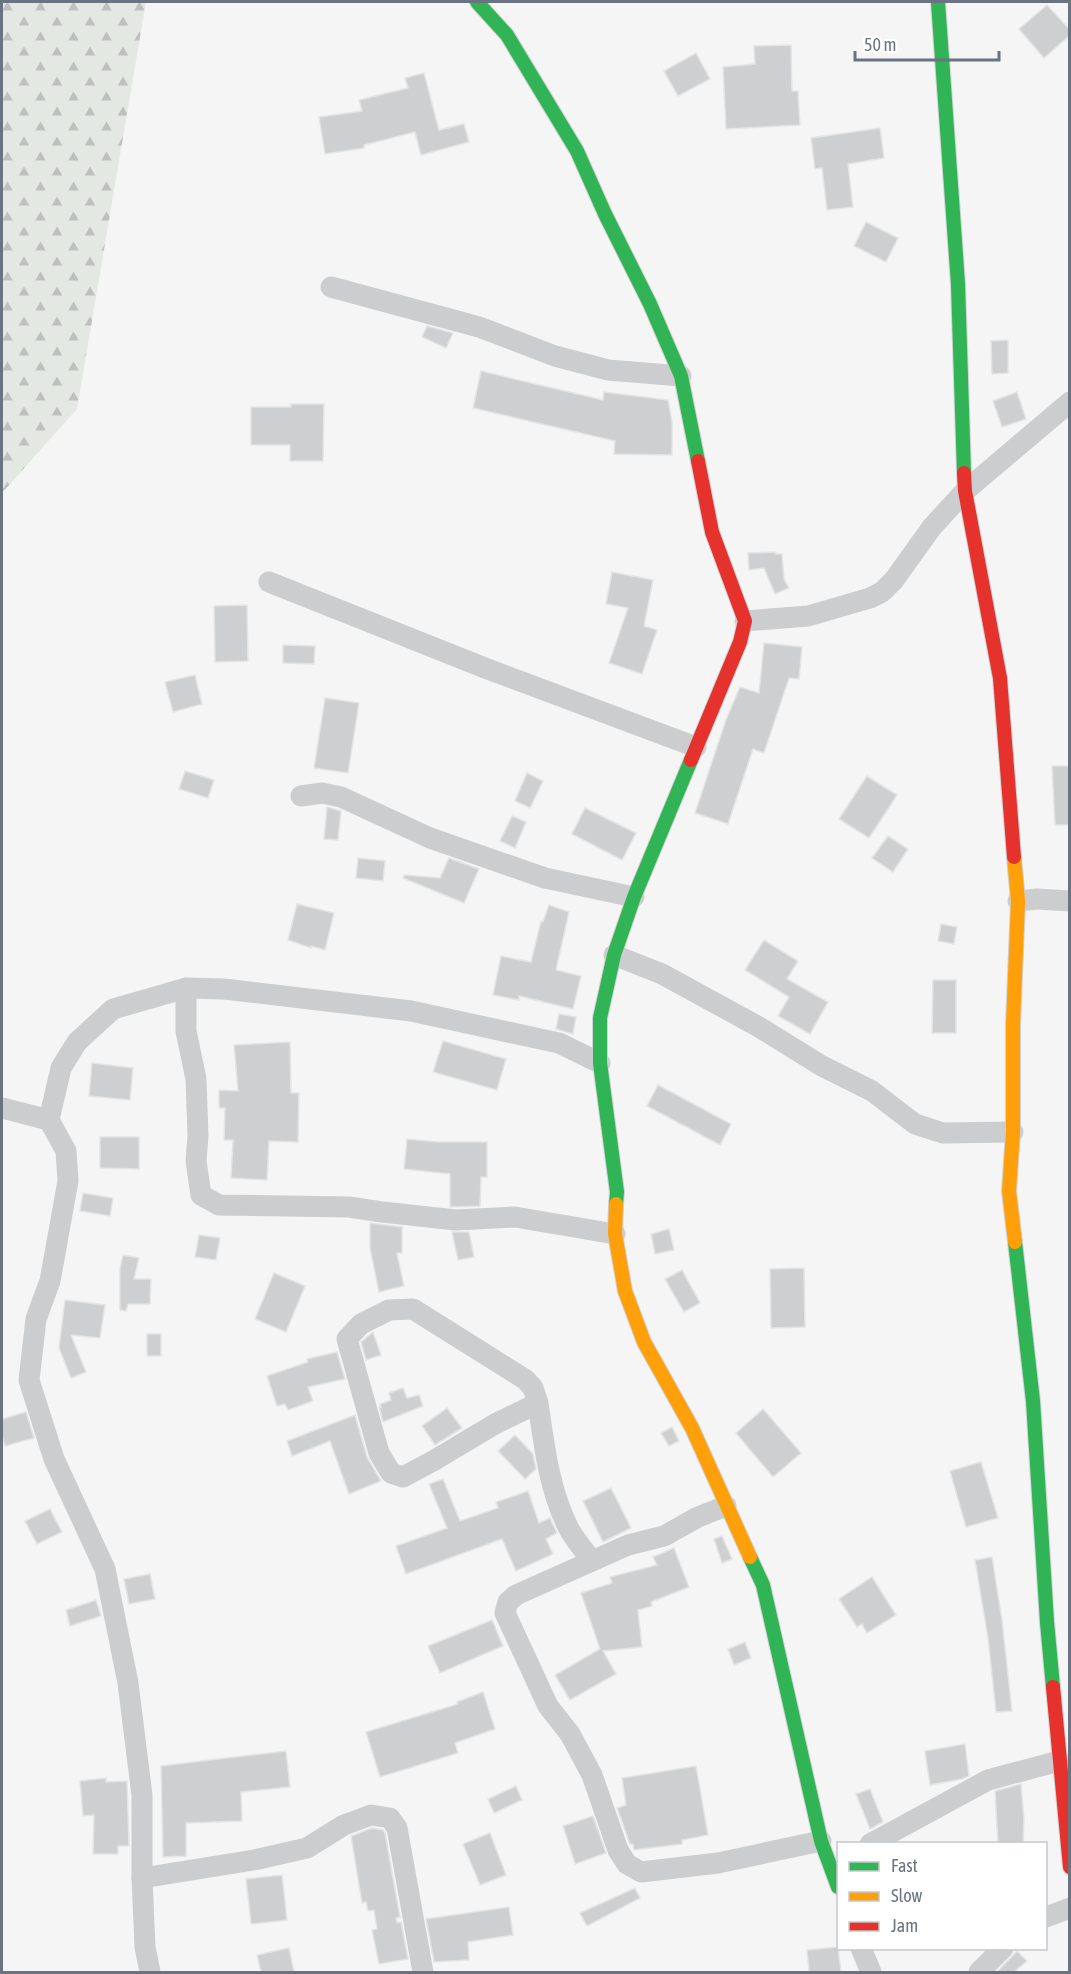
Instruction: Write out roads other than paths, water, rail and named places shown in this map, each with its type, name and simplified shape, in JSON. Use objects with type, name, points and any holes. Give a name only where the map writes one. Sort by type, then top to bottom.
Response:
[{"type":"street","points":[[477,2],[507,35],[577,151],[605,214],[650,304],[681,376],[712,532],[746,621],[740,642],[634,897],[614,955],[600,1018],[600,1062],[616,1191],[615,1234],[625,1291],[644,1342],[692,1428],[763,1585],[821,1841],[834,1862],[837,1881]]},
{"type":"street","points":[[938,2],[958,284],[965,491],[1000,678],[1018,901],[1013,1025],[1014,1132],[1009,1191],[1034,1401],[1047,1622],[1070,1868]]},
{"type":"street","points":[[331,287],[479,327],[555,356],[608,370],[681,376]]},
{"type":"street","points":[[746,621],[808,616],[870,598],[882,592],[899,574],[932,528],[965,491],[1070,402]]},
{"type":"street","points":[[269,582],[485,668],[696,747]]},
{"type":"street","points":[[301,796],[322,793],[341,797],[430,838],[545,878],[634,897]]},
{"type":"street","points":[[1018,901],[1070,900]]},
{"type":"street","points":[[614,955],[662,974],[759,1027],[822,1066],[872,1091],[915,1124],[942,1133],[1014,1132]]},
{"type":"street","points":[[150,1972],[145,1947],[142,1795],[128,1683],[105,1569],[54,1459],[29,1380],[36,1319],[50,1281],[68,1181],[66,1151],[49,1120],[61,1068],[76,1041],[113,1010],[186,988],[224,989],[411,1011],[559,1043],[600,1062]]},
{"type":"street","points":[[186,988],[186,1031],[196,1079],[198,1136],[196,1161],[201,1195],[219,1204],[349,1206],[456,1220],[515,1217],[615,1234]]},
{"type":"street","points":[[2,1108],[49,1120]]},
{"type":"street","points":[[538,1403],[495,1424],[403,1477],[391,1473],[380,1454],[347,1339],[361,1324],[389,1310],[413,1309],[526,1380],[533,1388],[538,1403],[543,1444],[555,1493],[568,1527],[592,1561]]},
{"type":"street","points":[[726,1506],[698,1517],[664,1536],[628,1545],[516,1595],[508,1602],[505,1613],[548,1706],[570,1734],[592,1775],[618,1850],[627,1864],[640,1872],[718,1863],[821,1841]]},
{"type":"street","points":[[874,1842],[988,1780],[1059,1761]]},
{"type":"street","points":[[142,1878],[254,1860],[307,1848],[344,1826],[371,1815],[390,1818],[397,1828],[423,1972]]},
{"type":"street","points":[[1047,1917],[1070,1908]]},
{"type":"street","points":[[862,1950],[871,1972]]},
{"type":"street","points":[[979,1972],[1002,1950]]}]
